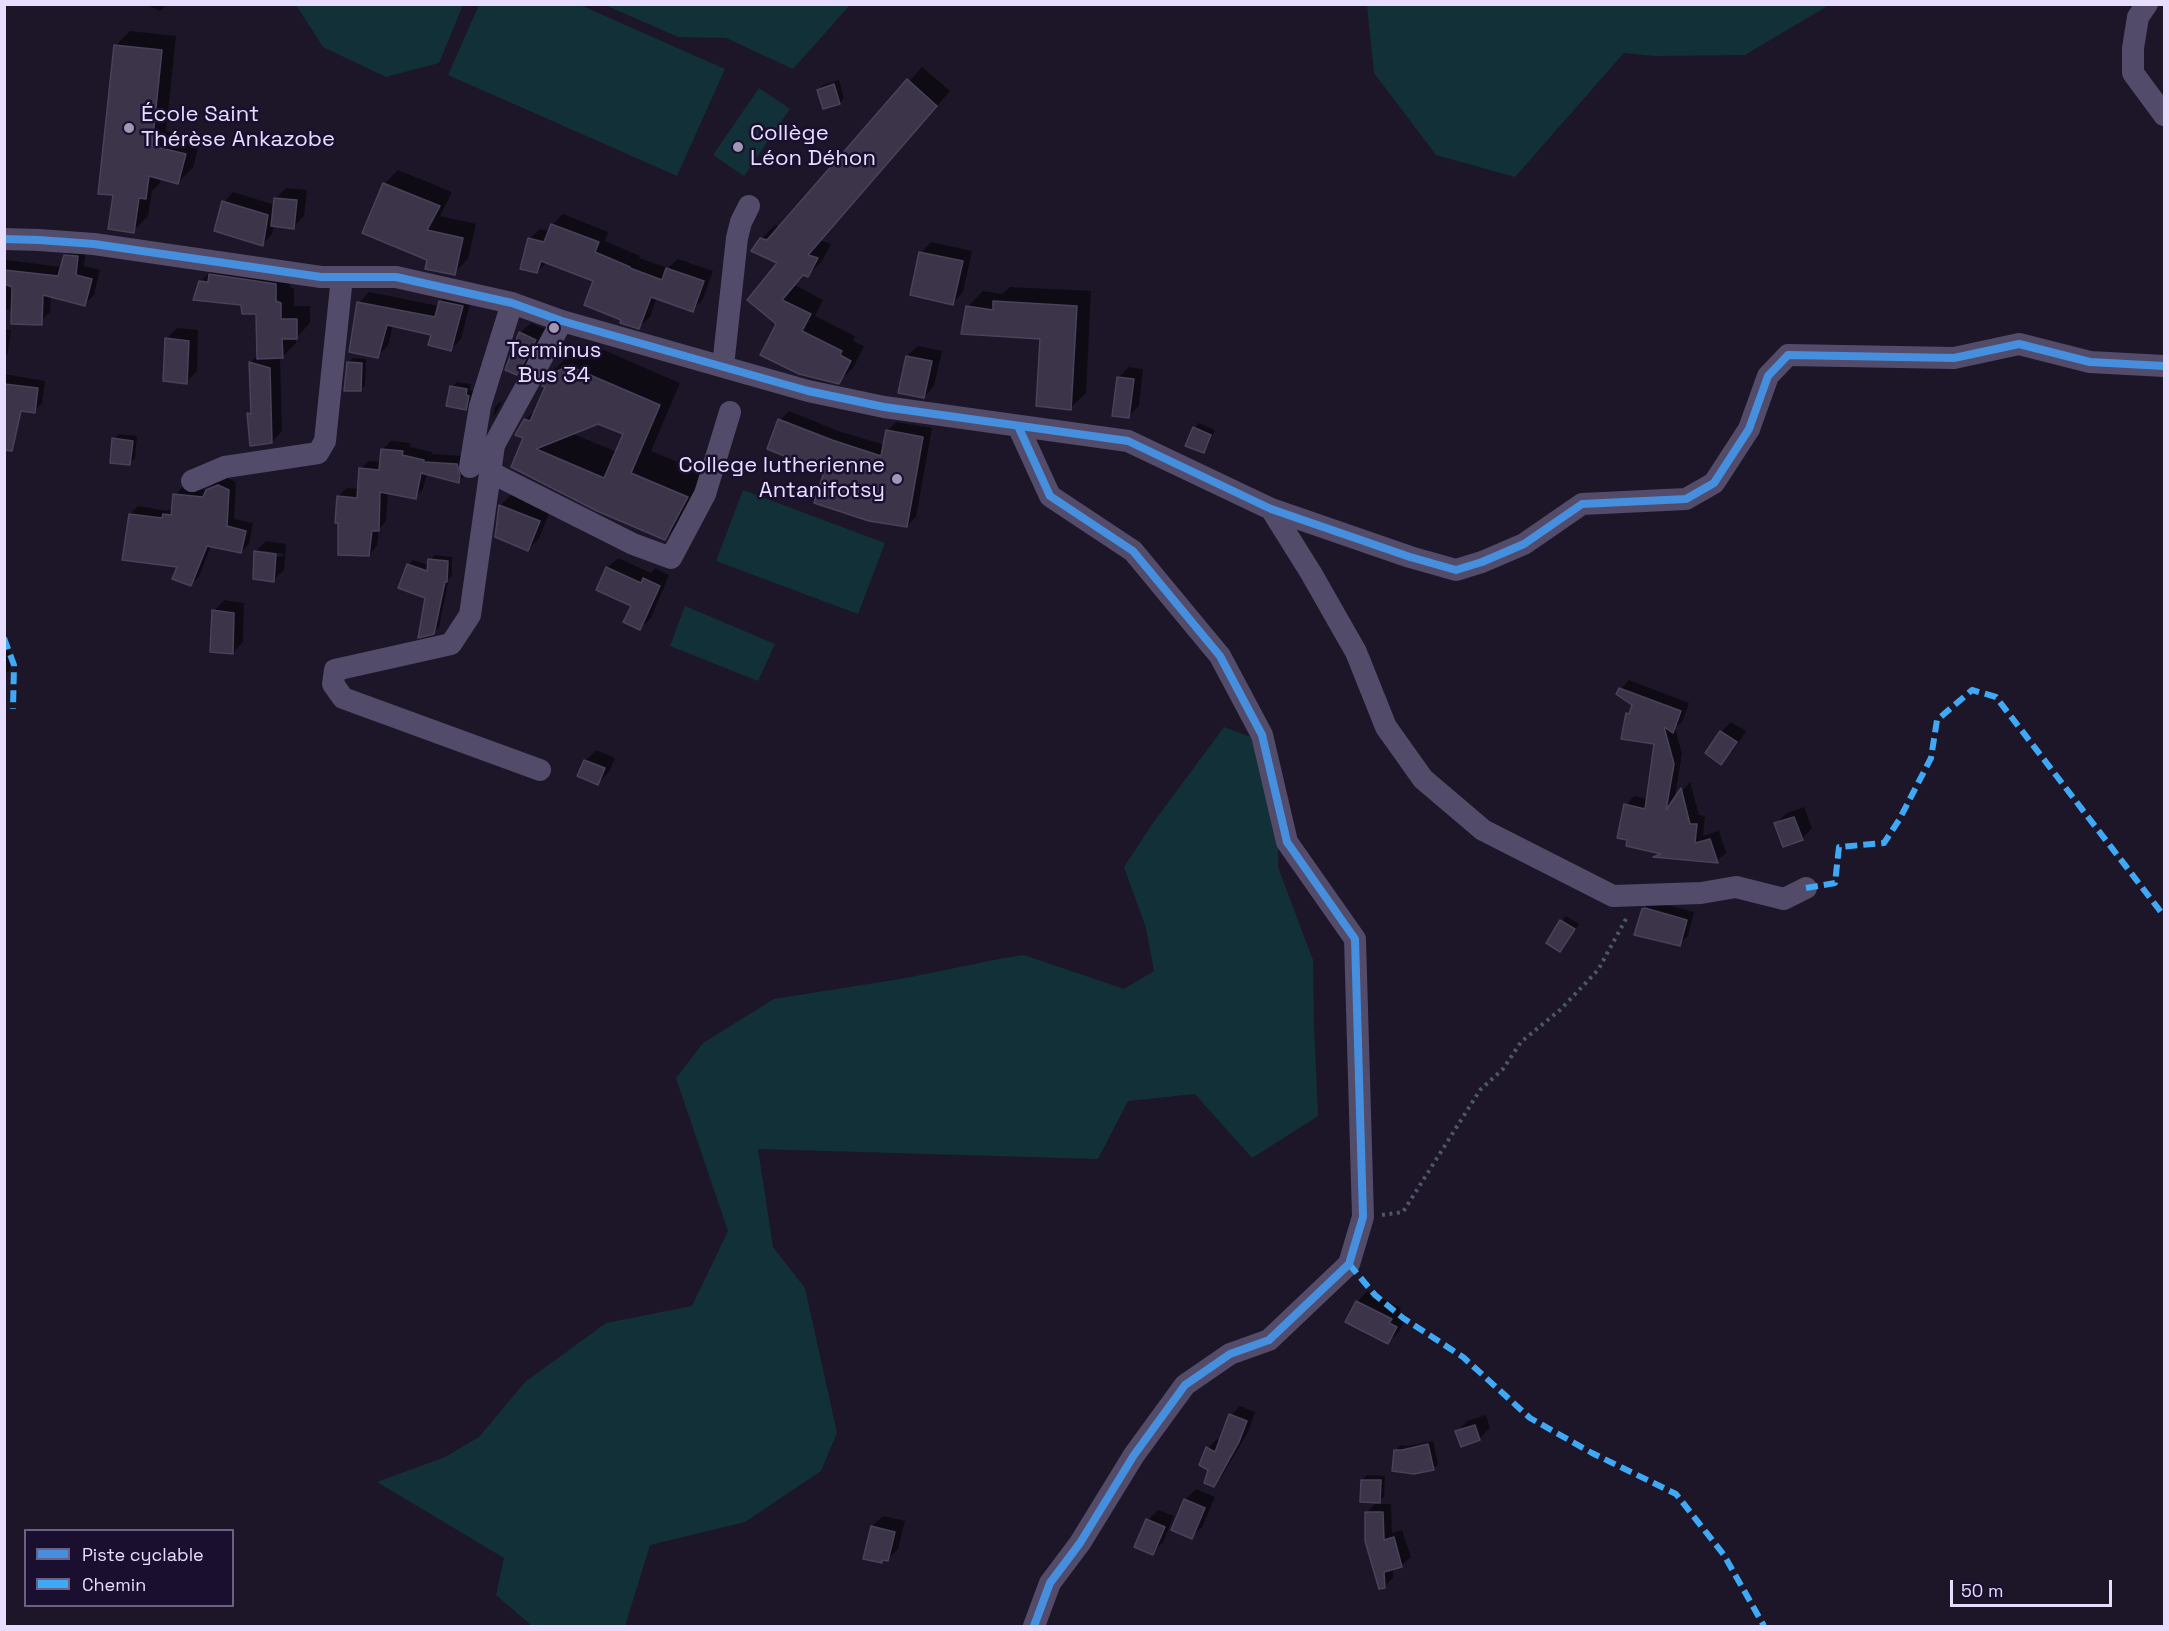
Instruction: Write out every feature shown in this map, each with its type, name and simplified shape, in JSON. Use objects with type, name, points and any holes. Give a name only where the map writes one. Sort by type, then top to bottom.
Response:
[{"type":"street","points":[[2146,4],[2138,17],[2133,48],[2133,73],[2164,115]]},
{"type":"street","points":[[723,366],[737,238],[741,222],[749,206]]},
{"type":"street","points":[[4,239],[94,244],[321,277],[396,278],[512,303],[562,321],[808,391],[884,407],[1128,441],[1271,509],[1410,557],[1456,570],[1482,562],[1524,544],[1582,504],[1686,499],[1714,483],[1749,429],[1768,376],[1788,355],[1954,358],[2019,344],[2090,362],[2164,366]]},
{"type":"street","points":[[192,481],[225,466],[318,453],[325,441],[342,277]]},
{"type":"street","points":[[512,303],[480,406],[480,469],[470,615],[451,644],[335,670],[333,684],[343,698],[540,770]]},
{"type":"street","points":[[480,469],[562,321]]},
{"type":"street","points":[[480,469],[633,544],[671,558],[705,494],[730,412]]},
{"type":"street","points":[[1018,426],[1050,496],[1133,551],[1220,656],[1262,735],[1287,842],[1354,939],[1363,1217],[1349,1264],[1269,1340],[1230,1354],[1185,1385],[1134,1455],[1080,1543],[1050,1583],[1034,1626]]},
{"type":"street","points":[[1271,509],[1356,652],[1386,727],[1423,779],[1483,830],[1613,896],[1701,893],[1736,887],[1784,899],[1806,888]]},
{"type":"path","points":[[1363,1217],[1403,1212],[1480,1090],[1503,1069],[1521,1042],[1560,1010],[1598,970],[1622,928],[1637,895]]},
{"type":"shaded area","points":[[1367,4],[1829,5],[1745,55],[1654,56],[1624,53],[1515,177],[1436,155],[1374,73]]},
{"type":"shaded area","points":[[296,5],[463,5],[439,63],[386,77],[323,47]]},
{"type":"shaded area","points":[[479,5],[580,5],[725,69],[677,176],[448,75]]},
{"type":"shaded area","points":[[605,5],[850,5],[793,69],[726,38],[678,37]]},
{"type":"shaded area","points":[[759,88],[790,109],[744,176],[713,155]]},
{"type":"shaded area","points":[[743,490],[885,543],[858,614],[716,561]]},
{"type":"shaded area","points":[[685,606],[775,644],[758,681],[670,646]]},
{"type":"shaded area","points":[[1224,727],[1264,742],[1279,810],[1278,867],[1313,960],[1318,1116],[1252,1158],[1195,1094],[1128,1101],[1098,1159],[758,1149],[773,1247],[805,1288],[837,1433],[821,1471],[745,1522],[650,1545],[625,1626],[532,1626],[496,1595],[504,1558],[377,1482],[445,1457],[479,1437],[525,1382],[606,1323],[692,1306],[728,1231],[676,1078],[703,1043],[774,999],[906,978],[1004,958],[1024,955],[1124,989],[1154,971],[1146,928],[1124,867],[1153,823]]},
{"type":"building","points":[[114,45],[162,50],[152,146],[186,154],[178,184],[149,176],[146,199],[139,198],[134,233],[108,229],[113,195],[98,194]]},
{"type":"building","points":[[907,79],[937,106],[808,255],[818,258],[808,277],[803,275],[782,300],[811,314],[802,331],[842,351],[840,355],[851,361],[839,384],[799,374],[760,355],[776,324],[747,300],[777,263],[751,251],[760,238],[767,240]]},
{"type":"building","points":[[834,84],[840,104],[823,109],[817,90]]},
{"type":"building","points":[[383,183],[440,206],[427,230],[463,238],[455,275],[425,269],[427,260],[362,233]]},
{"type":"building","points":[[274,198],[297,200],[294,229],[271,226]]},
{"type":"building","points":[[222,201],[268,215],[263,246],[214,231]]},
{"type":"building","points":[[551,224],[599,242],[595,252],[662,280],[666,268],[704,281],[693,312],[651,297],[639,329],[620,323],[621,320],[584,305],[593,281],[541,261],[537,273],[520,269],[528,238],[544,242]]},
{"type":"building","points":[[919,252],[963,261],[953,305],[910,295]]},
{"type":"building","points":[[64,255],[78,256],[76,275],[92,279],[85,306],[43,295],[42,325],[11,324],[12,287],[4,284],[4,270],[58,276]]},
{"type":"building","points":[[209,274],[276,284],[276,301],[281,303],[281,319],[297,319],[297,339],[282,339],[283,358],[257,359],[256,314],[242,314],[241,305],[193,300],[199,281],[208,282]]},
{"type":"building","points":[[439,301],[463,306],[451,351],[428,345],[431,335],[387,325],[378,358],[349,352],[357,302],[435,317]]},
{"type":"building","points":[[993,301],[1077,306],[1071,410],[1036,406],[1040,339],[961,334],[966,306],[993,310]]},
{"type":"building","points":[[519,332],[536,340],[517,375],[505,370]]},
{"type":"building","points":[[165,338],[189,341],[187,384],[163,381]]},
{"type":"building","points":[[906,356],[932,361],[924,398],[898,393]]},
{"type":"building","points":[[249,362],[270,368],[272,443],[250,446],[247,413],[251,414]]},
{"type":"building","points":[[347,362],[362,363],[361,391],[344,391]]},
{"type":"building","points":[[569,366],[660,405],[631,473],[688,497],[665,540],[597,511],[511,467],[523,438],[515,435],[524,419],[530,421],[548,375]],"holes":[[[598,424],[623,434],[604,478],[536,449]]]},
{"type":"building","points":[[1117,377],[1134,379],[1129,418],[1112,416]]},
{"type":"building","points":[[4,384],[38,388],[35,413],[21,411],[12,451],[4,450]]},
{"type":"building","points":[[450,386],[467,389],[466,395],[469,396],[466,410],[446,406]]},
{"type":"building","points":[[778,419],[881,456],[886,430],[923,437],[907,527],[869,521],[814,503],[824,472],[767,449]]},
{"type":"building","points":[[1193,427],[1211,435],[1204,453],[1185,446]]},
{"type":"building","points":[[112,438],[133,441],[130,465],[110,463]]},
{"type":"building","points":[[381,449],[403,451],[402,455],[424,460],[424,462],[457,464],[460,475],[459,483],[421,473],[416,499],[380,492],[379,531],[372,531],[369,556],[338,555],[338,523],[335,523],[337,496],[357,498],[359,468],[379,470]]},
{"type":"building","points":[[218,485],[229,490],[227,526],[246,531],[241,553],[207,546],[191,586],[172,579],[177,567],[122,560],[129,514],[162,518],[163,514],[171,515],[173,494],[203,497],[206,490]]},
{"type":"building","points":[[499,505],[540,521],[528,551],[495,537]]},
{"type":"building","points":[[254,551],[276,554],[274,582],[253,579]]},
{"type":"building","points":[[428,559],[448,561],[447,582],[445,582],[434,634],[418,638],[425,598],[398,588],[407,564],[427,571]]},
{"type":"building","points":[[606,567],[641,583],[643,578],[660,586],[640,630],[623,622],[631,606],[596,590]]},
{"type":"building","points":[[212,610],[234,613],[233,654],[210,652]]},
{"type":"building","points":[[1619,688],[1681,711],[1673,733],[1664,727],[1674,764],[1666,810],[1681,788],[1690,824],[1697,824],[1695,843],[1710,839],[1718,863],[1653,857],[1661,854],[1626,846],[1627,840],[1617,838],[1624,804],[1645,809],[1654,744],[1621,739],[1626,713],[1629,714],[1632,705],[1616,694]]},
{"type":"building","points":[[1720,731],[1737,742],[1721,765],[1705,753]]},
{"type":"building","points":[[584,760],[605,768],[598,785],[577,776]]},
{"type":"building","points":[[1794,817],[1803,840],[1783,847],[1774,823]]},
{"type":"building","points":[[1642,909],[1687,920],[1680,946],[1634,935]]},
{"type":"building","points":[[1560,920],[1575,929],[1560,952],[1546,943]]},
{"type":"building","points":[[1356,1301],[1392,1319],[1389,1323],[1397,1327],[1388,1344],[1345,1322]]},
{"type":"building","points":[[1229,1414],[1247,1421],[1239,1442],[1214,1487],[1204,1483],[1208,1470],[1199,1465],[1206,1447],[1215,1452]]},
{"type":"building","points":[[1475,1425],[1480,1440],[1461,1447],[1455,1431]]},
{"type":"building","points":[[1428,1444],[1434,1470],[1414,1474],[1392,1471],[1394,1450]]},
{"type":"building","points":[[1361,1480],[1381,1480],[1380,1503],[1360,1502]]},
{"type":"building","points":[[1184,1499],[1205,1508],[1192,1539],[1171,1530]]},
{"type":"building","points":[[1365,1512],[1383,1512],[1384,1540],[1394,1537],[1402,1567],[1384,1572],[1385,1588],[1379,1589],[1365,1541]]},
{"type":"building","points":[[1146,1519],[1165,1527],[1153,1555],[1134,1547]]},
{"type":"building","points":[[871,1526],[895,1532],[888,1561],[882,1560],[882,1563],[863,1559]]},
{"type":"marked path","points":[[4,638],[14,665],[13,709]]},
{"type":"marked path","points":[[1806,888],[1835,883],[1839,847],[1884,843],[1899,820],[1931,758],[1937,720],[1972,690],[1996,697],[2164,916]]},
{"type":"marked path","points":[[1349,1264],[1375,1295],[1403,1318],[1463,1357],[1530,1418],[1592,1453],[1676,1494],[1724,1555],[1764,1626]]},
{"type":"cycle path","points":[[4,239],[94,244],[321,277],[396,277],[512,303],[562,321],[808,391],[884,407],[1128,441],[1271,509],[1410,557],[1456,570],[1482,562],[1524,544],[1582,504],[1686,499],[1714,483],[1749,429],[1768,376],[1788,355],[1954,358],[2019,344],[2090,362],[2164,366]]},
{"type":"cycle path","points":[[1018,426],[1050,496],[1133,551],[1220,656],[1262,735],[1287,842],[1355,939],[1363,1217],[1349,1264],[1269,1340],[1230,1354],[1185,1385],[1134,1455],[1080,1543],[1050,1583],[1034,1626]]},
{"type":"place","name":"École Saint Thérèse Ankazobe","points":[[129,128]]},
{"type":"place","name":"Collège Léon Déhon","points":[[738,147]]},
{"type":"place","name":"Terminus Bus 34","points":[[554,328]]},
{"type":"place","name":"College lutherienne Antanifotsy","points":[[897,479]]}]
